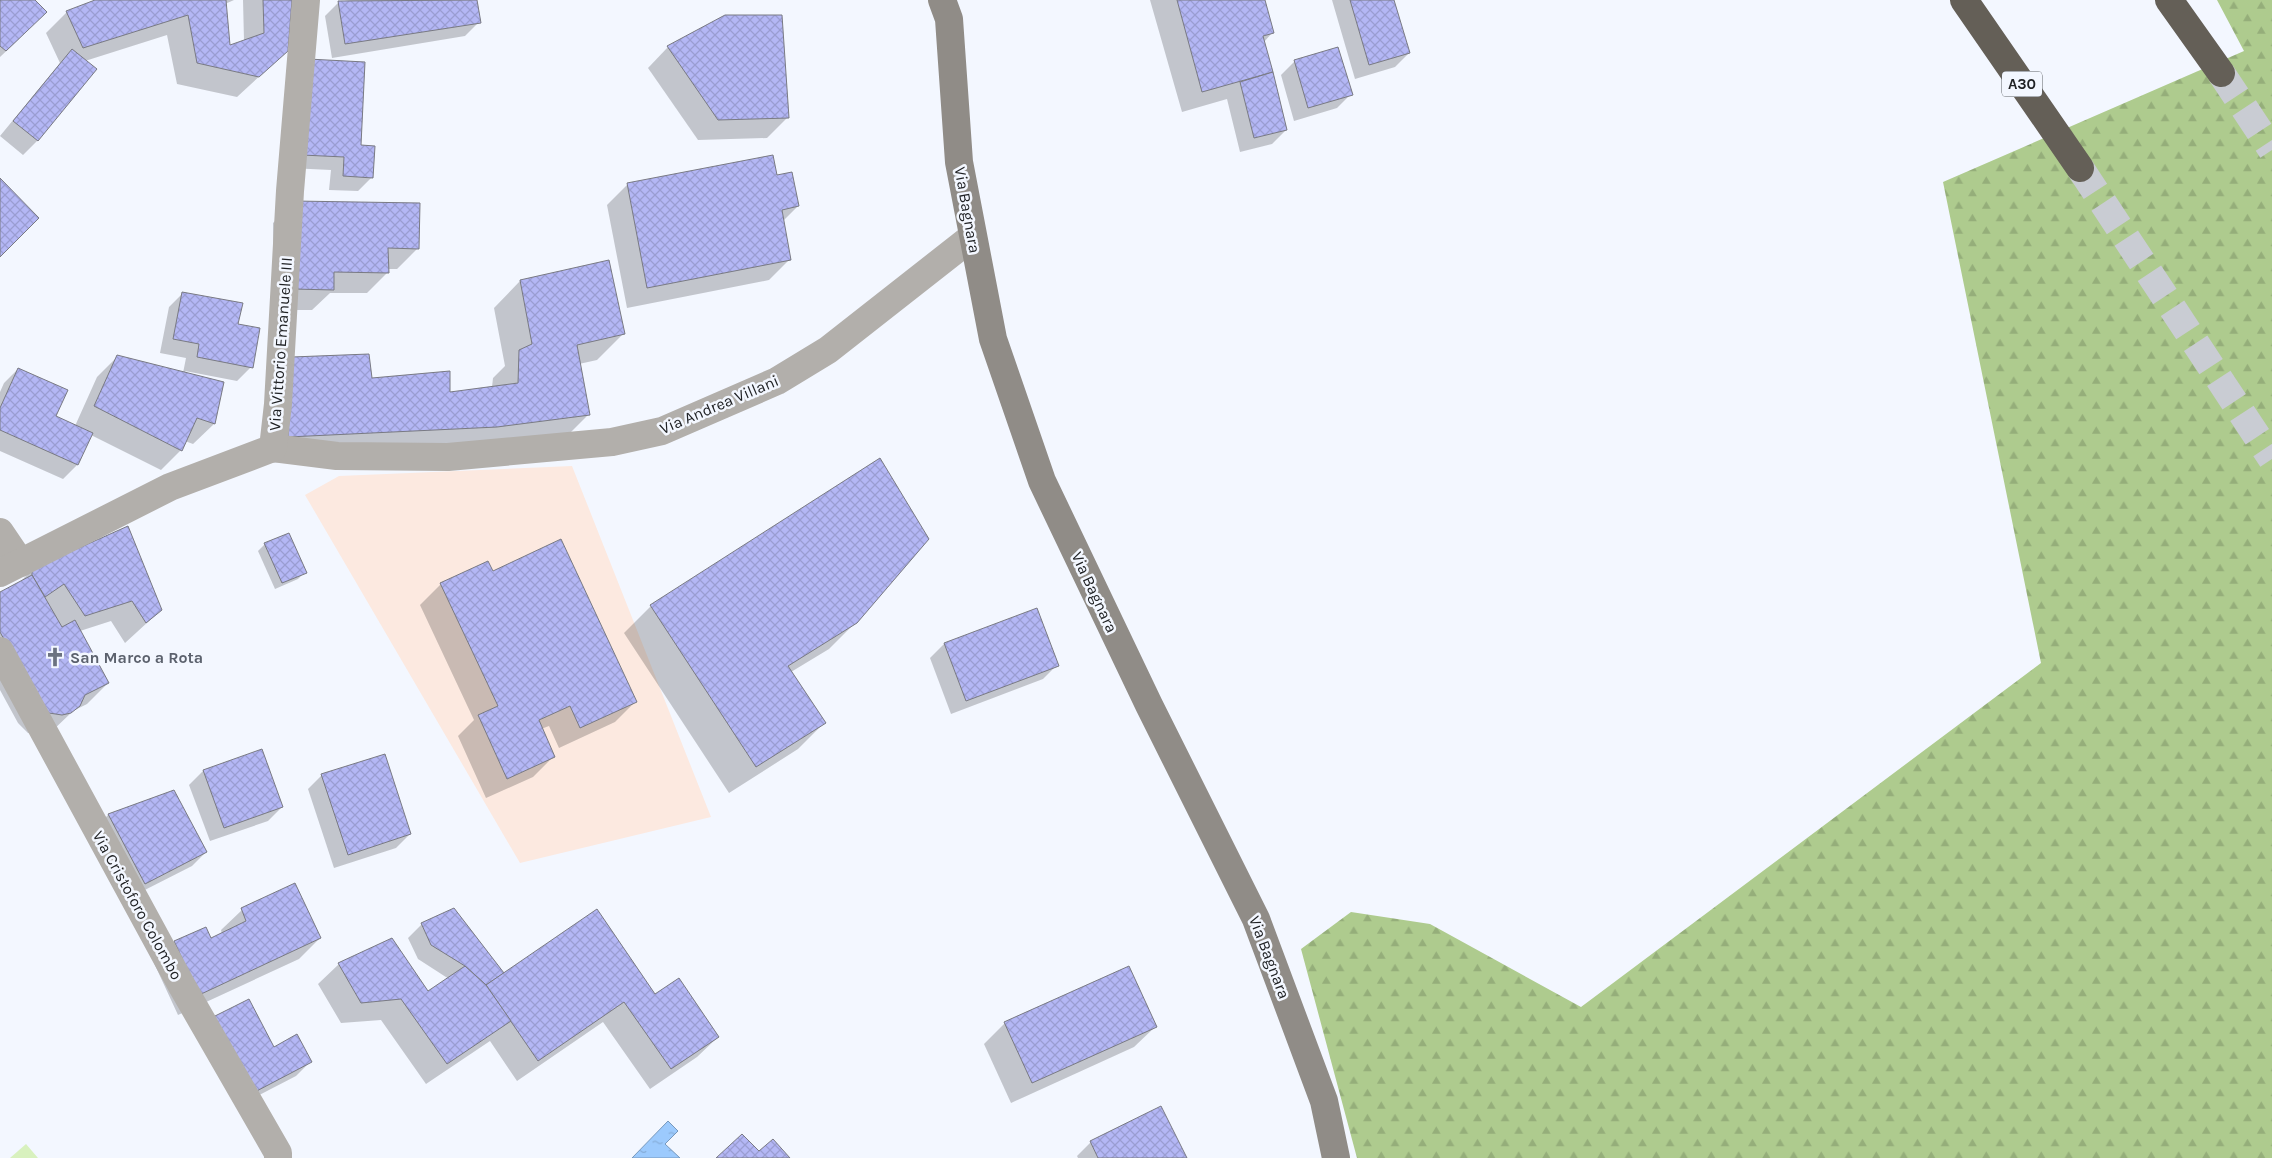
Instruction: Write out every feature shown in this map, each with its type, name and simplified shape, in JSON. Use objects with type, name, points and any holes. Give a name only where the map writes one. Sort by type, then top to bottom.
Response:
[{"type":"highway","name":"A30","points":[[1964,0],[2080,168]]},
{"type":"highway","points":[[2168,0],[2220,73]]},
{"type":"main road","name":"Via Bagnara","points":[[942,0],[950,19],[959,162],[972,238],[993,339],[1042,481],[1149,705],[1256,919],[1324,1100],[1336,1158]]},
{"type":"street","name":"Via Vittorio Emanuele III","points":[[11,568],[170,487],[273,448],[278,404],[290,192],[306,0]]},
{"type":"street","name":"Via Andrea Villani","points":[[273,448],[337,456],[448,457],[612,442],[662,431],[777,381],[828,350],[972,238]]},
{"type":"street","points":[[0,532],[11,568]]},
{"type":"street","name":"Via Cristoforo Colombo","points":[[0,651],[182,986],[278,1153],[278,1158]]},
{"type":"shaded area","points":[[572,466],[711,817],[520,863],[305,495],[339,476]]},
{"type":"green space","points":[[2217,0],[2272,0],[2272,1158],[1357,1158],[1301,949],[1351,912],[1430,924],[1581,1007],[2041,663],[1943,182],[2244,51]]},
{"type":"green space","points":[[26,1144],[38,1158],[10,1158]]},
{"type":"water","points":[[668,1121],[678,1131],[665,1144],[680,1158],[632,1158]]},
{"type":"building","points":[[0,0],[35,0],[47,12],[6,51],[0,46]]},
{"type":"building","points":[[95,0],[226,0],[230,45],[264,33],[263,0],[292,0],[288,51],[259,77],[197,63],[188,15],[83,48],[66,11]]},
{"type":"building","points":[[477,0],[481,23],[345,44],[338,1]]},
{"type":"building","points":[[1177,0],[1265,0],[1274,33],[1263,36],[1273,72],[1202,92]]},
{"type":"building","points":[[1350,0],[1394,0],[1410,53],[1369,65]]},
{"type":"building","points":[[725,15],[782,15],[789,118],[718,120],[667,46]]},
{"type":"building","points":[[1338,47],[1353,95],[1308,108],[1294,60]]},
{"type":"building","points":[[72,49],[97,69],[38,141],[13,121]]},
{"type":"building","points":[[308,59],[365,62],[361,145],[375,146],[373,178],[343,176],[344,157],[302,155]]},
{"type":"building","points":[[1273,72],[1287,130],[1254,138],[1240,82]]},
{"type":"building","points":[[773,155],[777,175],[792,172],[799,206],[782,210],[791,260],[647,288],[627,183]]},
{"type":"building","points":[[0,178],[39,218],[0,257]]},
{"type":"building","points":[[294,201],[420,203],[419,249],[388,248],[389,273],[334,272],[334,290],[293,289]]},
{"type":"building","points":[[609,260],[625,334],[577,345],[590,415],[497,427],[288,437],[292,357],[369,354],[372,378],[450,371],[450,392],[518,383],[519,350],[532,344],[520,280]]},
{"type":"building","points":[[182,292],[243,303],[238,324],[260,328],[253,368],[197,357],[199,344],[173,339]]},
{"type":"building","points":[[117,355],[224,382],[215,424],[197,418],[182,451],[94,406]]},
{"type":"building","points":[[18,368],[68,390],[56,416],[93,433],[78,465],[0,430],[0,408]]},
{"type":"building","points":[[880,458],[929,539],[857,623],[788,666],[826,723],[756,767],[650,605]]},
{"type":"building","points":[[128,526],[162,610],[146,623],[132,601],[85,616],[64,584],[45,597],[32,575],[32,569]]},
{"type":"building","points":[[289,533],[307,573],[282,583],[264,543]]},
{"type":"building","points":[[561,539],[637,702],[580,728],[570,706],[539,720],[555,757],[507,779],[478,715],[498,706],[440,583],[488,561],[493,571]]},
{"type":"building","name":"San Marco a Rota","points":[[32,575],[62,627],[75,620],[109,683],[85,695],[80,706],[71,713],[62,715],[49,713],[38,702],[0,632],[0,592]]},
{"type":"building","points":[[1037,608],[1059,666],[966,701],[944,643]]},
{"type":"building","points":[[262,749],[283,807],[224,828],[203,770]]},
{"type":"building","points":[[385,754],[411,834],[348,855],[321,774]]},
{"type":"building","points":[[174,790],[207,852],[145,884],[108,814]]},
{"type":"building","points":[[295,883],[321,938],[199,995],[174,941],[206,927],[211,938],[246,921],[241,908]]},
{"type":"building","points":[[454,908],[504,973],[486,985],[465,966],[431,945],[421,923]]},
{"type":"building","points":[[597,909],[655,994],[679,978],[719,1037],[671,1069],[624,1002],[538,1061],[486,985]]},
{"type":"building","points":[[392,938],[428,991],[465,966],[486,985],[511,1021],[447,1064],[401,999],[361,1003],[338,963]]},
{"type":"building","points":[[1129,966],[1157,1027],[1032,1083],[1004,1022]]},
{"type":"building","points":[[249,999],[274,1047],[297,1034],[312,1062],[251,1094],[211,1018]]},
{"type":"building","points":[[1161,1106],[1187,1158],[1098,1158],[1090,1141]]},
{"type":"building","points":[[742,1134],[759,1151],[773,1139],[790,1158],[716,1158]]},
{"type":"tunnel","points":[[2221,73],[2272,150]]},
{"type":"tunnel","points":[[2080,168],[2272,459]]},
{"type":"place","name":"San Marco a Rota","points":[[55,657]]}]
